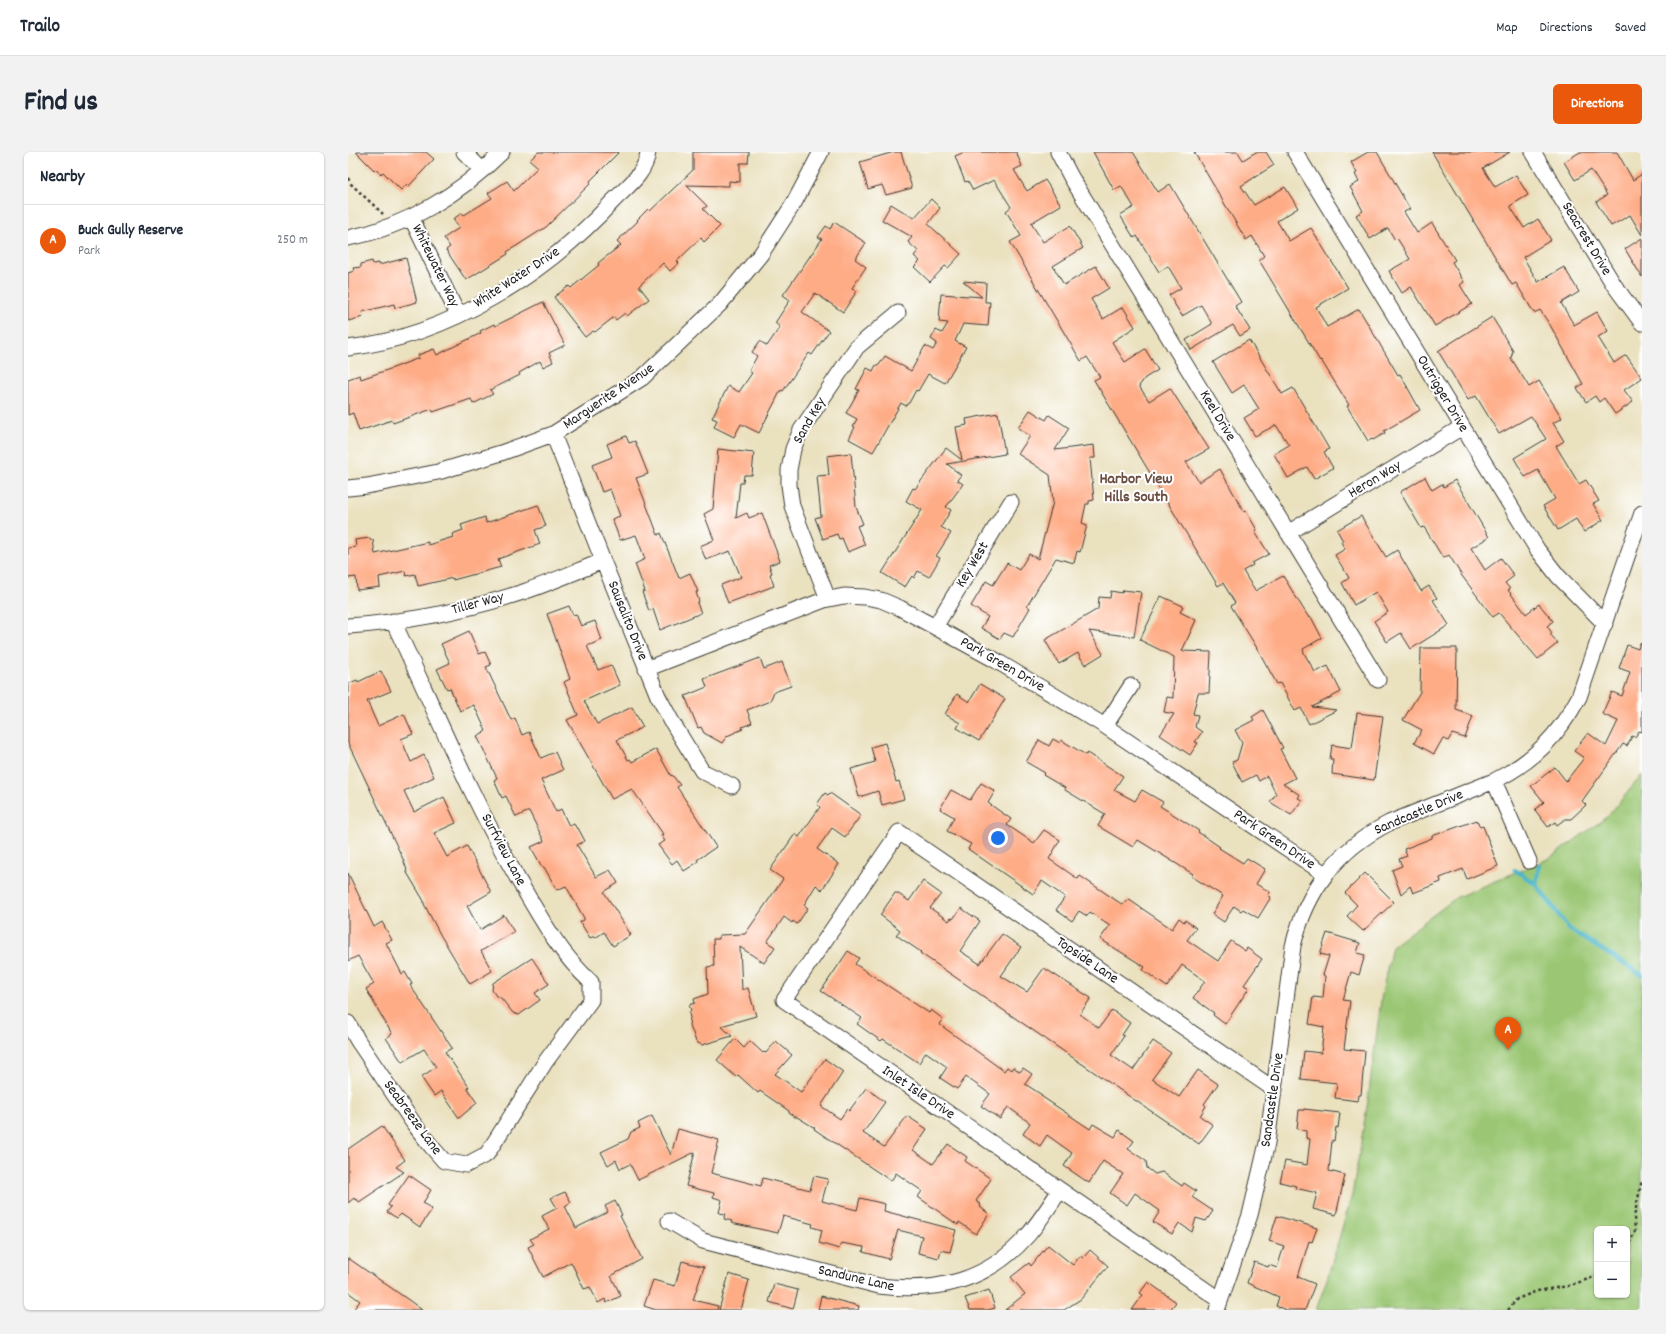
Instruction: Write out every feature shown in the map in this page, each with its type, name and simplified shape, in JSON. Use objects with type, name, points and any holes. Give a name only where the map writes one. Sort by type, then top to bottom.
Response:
[{"type":"street","points":[[464,152],[482,170]]},
{"type":"street","points":[[348,238],[389,226],[411,217],[440,201],[482,170],[502,152]]},
{"type":"street","name":"White Water Drive","points":[[348,348],[380,342],[413,332],[484,302],[521,279],[578,236],[600,216],[643,170],[648,152]]},
{"type":"street","name":"Marguerite Avenue","points":[[348,488],[367,486],[438,472],[501,453],[553,434],[642,378],[720,304],[761,254],[794,202],[821,152]]},
{"type":"street","name":"Keel Drive","points":[[1058,152],[1071,177],[1378,680]]},
{"type":"street","name":"Outrigger Drive","points":[[1295,152],[1537,549],[1558,576],[1605,624]]},
{"type":"street","name":"Seacrest Drive","points":[[1533,152],[1614,285],[1642,323]]},
{"type":"street","name":"Whitewater Way","points":[[411,217],[458,314]]},
{"type":"street","name":"Sand Key","points":[[828,599],[792,506],[789,485],[789,470],[793,449],[801,430],[857,347],[898,312]]},
{"type":"street","name":"Heron Way","points":[[1288,533],[1462,427]]},
{"type":"street","name":"Sausalito Drive","points":[[553,434],[646,669],[672,722],[702,771],[732,786]]},
{"type":"street","name":"Key West","points":[[935,627],[1011,502]]},
{"type":"street","name":"Sandcastle Drive","points":[[1218,1305],[1250,1215],[1267,1143],[1293,946],[1297,929],[1307,904],[1325,874],[1337,860],[1373,831],[1510,773],[1531,758],[1550,740],[1566,720],[1581,691],[1642,513]]},
{"type":"street","name":"Tiller Way","points":[[348,626],[436,614],[494,601],[603,561]]},
{"type":"street","name":"Park Green Drive","points":[[646,669],[828,599],[844,596],[865,597],[881,600],[900,608],[995,660],[1105,726],[1325,874]]},
{"type":"street","name":"Surfview Lane","points":[[393,621],[467,780],[504,854],[545,926],[578,970],[591,982],[591,1000],[546,1061]]},
{"type":"street","points":[[1105,726],[1131,686]]},
{"type":"street","points":[[1494,781],[1529,861]]},
{"type":"street","name":"Topside Lane","points":[[899,832],[1275,1090]]},
{"type":"street","name":"Inlet Isle Drive","points":[[899,832],[784,1000],[1060,1190],[1218,1305]]},
{"type":"street","name":"Seabreeze Lane","points":[[348,1023],[358,1042],[414,1124],[444,1161],[466,1165],[487,1154],[546,1061]]},
{"type":"street","name":"Sandune Lane","points":[[669,1221],[703,1241],[879,1286],[903,1289],[920,1289],[944,1285],[968,1278],[997,1263],[1011,1252],[1028,1235],[1060,1190]]},
{"type":"path","points":[[348,178],[351,184],[383,212],[389,226]]},
{"type":"path","points":[[1630,1242],[1635,1231],[1634,1216],[1642,1180]]},
{"type":"path","points":[[1508,1310],[1517,1299],[1537,1291],[1568,1286],[1594,1277]]},
{"type":"green space","points":[[1642,775],[1642,1310],[1316,1310],[1327,1279],[1352,1195],[1367,1107],[1382,993],[1392,946],[1457,897],[1550,858],[1608,816]]},
{"type":"building","points":[[356,152],[426,152],[434,159],[409,186],[407,184],[401,190],[383,172],[381,174],[375,169],[374,170]]},
{"type":"building","points":[[538,152],[619,152],[590,181],[591,183],[546,227],[507,252],[508,254],[466,280],[446,250],[450,247],[444,238],[459,228],[453,219],[462,213],[464,215],[492,198],[488,193],[507,181],[514,191],[538,167],[530,160]]},
{"type":"building","points":[[693,152],[749,152],[748,163],[740,163],[740,182],[729,181],[729,186],[686,185],[707,206],[703,209],[720,226],[704,242],[701,238],[677,261],[679,263],[670,271],[663,263],[639,286],[649,299],[627,316],[625,313],[616,320],[614,317],[595,332],[593,331],[585,337],[554,297],[569,286],[571,288],[599,265],[598,263],[621,245],[617,241],[638,221],[637,220],[648,209],[650,211],[693,170]]},
{"type":"building","points":[[894,152],[901,152],[912,188],[886,195],[882,185],[868,189],[860,162]]},
{"type":"building","points":[[965,152],[1016,152],[1022,166],[1014,170],[1027,191],[1045,180],[1061,205],[1031,223],[1043,242],[1070,226],[1083,248],[1053,266],[1064,285],[1096,266],[1109,288],[1091,299],[1103,319],[1123,307],[1135,327],[1112,342],[1125,362],[1145,349],[1158,370],[1145,378],[1139,386],[1149,401],[1170,388],[1209,449],[1186,462],[1199,482],[1220,469],[1244,512],[1246,511],[1257,530],[1255,532],[1269,554],[1252,563],[1253,565],[1243,571],[1255,591],[1283,576],[1309,618],[1311,617],[1322,638],[1303,649],[1304,653],[1315,672],[1328,666],[1341,692],[1312,707],[1337,710],[1309,724],[1301,708],[1295,711],[1280,683],[1277,684],[1231,606],[1235,603],[1223,583],[1218,586],[1094,380],[1100,377],[1087,357],[1081,361],[1010,242],[1021,236],[1006,211],[1011,207],[994,180],[973,190],[968,181],[965,182],[955,156]]},
{"type":"building","points":[[1093,152],[1133,152],[1158,192],[1170,184],[1241,302],[1235,306],[1250,330],[1240,336],[1233,325],[1191,350],[1186,340],[1212,324],[1201,305],[1182,316],[1169,295],[1181,288],[1168,266],[1159,272],[1137,236],[1134,238],[1120,215],[1134,207],[1121,186],[1114,190]]},
{"type":"building","points":[[1194,152],[1238,152],[1243,160],[1256,152],[1266,152],[1274,165],[1241,186],[1254,205],[1285,187],[1298,208],[1277,221],[1289,241],[1311,228],[1348,288],[1316,307],[1327,327],[1359,309],[1398,375],[1400,374],[1420,410],[1384,431],[1385,433],[1373,440],[1368,441],[1347,406],[1349,405],[1321,360],[1320,361],[1259,260],[1264,256],[1252,236],[1246,240]]},
{"type":"building","points":[[1368,152],[1377,152],[1410,209],[1404,212],[1417,233],[1432,223],[1455,260],[1452,262],[1464,282],[1460,285],[1472,304],[1435,326],[1411,287],[1402,293],[1389,271],[1410,259],[1397,238],[1395,240],[1388,228],[1370,239],[1356,215],[1363,211],[1350,187],[1359,182],[1355,174],[1357,173],[1351,162]]},
{"type":"building","points":[[1432,152],[1510,152],[1483,168],[1495,187],[1516,175],[1528,195],[1510,206],[1524,228],[1538,219],[1551,240],[1523,257],[1538,282],[1564,267],[1579,292],[1561,303],[1574,325],[1597,312],[1608,331],[1598,337],[1614,363],[1626,355],[1642,378],[1624,390],[1633,402],[1615,414],[1604,398],[1599,402],[1595,396],[1586,402],[1577,388],[1583,384],[1550,325],[1540,310],[1534,313],[1516,283],[1512,285]]},
{"type":"building","points":[[1580,152],[1617,152],[1633,180],[1642,174],[1642,235],[1630,215],[1611,226],[1596,202],[1607,195],[1591,170],[1575,180],[1564,162]]},
{"type":"building","points":[[931,199],[940,208],[928,224],[961,254],[948,268],[945,266],[930,282],[914,267],[920,261],[914,256],[918,251],[908,242],[912,237],[882,220],[891,204],[914,218]]},
{"type":"building","points":[[834,222],[866,243],[855,259],[866,267],[852,288],[857,291],[843,312],[815,293],[802,312],[829,331],[812,355],[809,353],[783,391],[781,390],[759,433],[741,424],[734,437],[714,427],[717,420],[712,418],[728,386],[739,392],[752,373],[749,371],[757,356],[752,352],[760,341],[767,346],[780,327],[775,323],[790,300],[783,295],[822,239],[818,237],[826,226],[830,229]]},
{"type":"building","points":[[1642,238],[1642,277],[1625,249]]},
{"type":"building","points":[[406,258],[417,302],[395,308],[394,304],[362,312],[363,317],[348,321],[348,273],[354,271],[353,268],[361,267],[361,264],[372,261],[373,264],[379,263],[379,265]]},
{"type":"building","points":[[963,281],[986,283],[985,302],[990,302],[988,326],[963,324],[955,341],[966,347],[945,383],[928,374],[918,391],[916,390],[909,403],[906,406],[901,403],[873,452],[849,439],[857,419],[846,413],[859,390],[856,389],[867,368],[873,371],[876,365],[879,365],[885,356],[911,371],[925,346],[933,350],[937,343],[931,339],[936,330],[942,333],[948,323],[939,322],[941,294],[982,297]]},
{"type":"building","points":[[543,302],[565,345],[549,353],[553,362],[543,367],[540,361],[519,373],[520,375],[490,390],[493,394],[473,404],[471,399],[433,412],[432,409],[393,423],[392,420],[359,431],[353,413],[348,415],[348,379],[360,375],[361,379],[393,368],[419,358],[418,355],[434,349],[437,355],[481,333],[480,331],[494,324],[495,326]]},
{"type":"building","points":[[1492,317],[1513,351],[1511,358],[1529,387],[1539,381],[1562,418],[1553,423],[1564,441],[1556,446],[1579,484],[1586,480],[1599,501],[1593,504],[1603,520],[1584,532],[1576,519],[1558,530],[1543,506],[1555,499],[1538,470],[1525,477],[1514,458],[1546,439],[1531,416],[1499,434],[1476,396],[1468,400],[1438,351]]},
{"type":"building","points":[[1249,340],[1282,394],[1293,388],[1329,449],[1324,452],[1333,468],[1314,479],[1307,467],[1288,478],[1274,454],[1289,445],[1276,425],[1255,436],[1244,418],[1259,409],[1244,385],[1232,393],[1213,362]]},
{"type":"building","points":[[1030,410],[1046,420],[1049,415],[1069,428],[1055,450],[1094,445],[1095,458],[1090,458],[1094,500],[1089,501],[1089,504],[1086,504],[1082,523],[1087,525],[1080,552],[1077,551],[1074,563],[1056,558],[1027,606],[1030,608],[1013,637],[1004,633],[1000,639],[981,628],[988,617],[971,606],[986,581],[993,585],[1007,563],[1019,570],[1029,554],[1038,559],[1053,502],[1050,475],[1018,454],[1030,436],[1018,428]]},
{"type":"building","points":[[998,413],[1005,454],[947,464],[961,475],[957,480],[963,484],[946,507],[951,510],[941,527],[951,533],[936,556],[940,558],[929,577],[918,571],[914,578],[912,576],[905,587],[882,573],[922,510],[906,501],[913,488],[915,489],[946,448],[962,460],[956,427],[967,425],[966,419]]},
{"type":"building","points":[[626,436],[629,443],[635,441],[648,474],[636,478],[658,535],[661,533],[679,578],[690,573],[698,592],[696,592],[699,602],[697,603],[701,613],[660,630],[653,609],[649,611],[642,592],[645,591],[635,564],[645,559],[636,535],[620,540],[612,519],[620,516],[610,489],[602,492],[592,465],[612,457],[607,444]]},
{"type":"building","points":[[718,449],[754,453],[752,475],[744,475],[743,483],[740,483],[736,518],[747,513],[749,518],[762,513],[780,561],[769,565],[774,586],[728,603],[721,585],[741,577],[730,551],[706,560],[700,546],[714,540],[704,514],[713,509]]},
{"type":"building","points":[[851,453],[856,507],[863,524],[857,526],[865,545],[848,552],[842,538],[839,539],[837,534],[823,539],[815,518],[821,516],[817,476],[829,475],[827,456]]},
{"type":"building","points":[[1425,477],[1432,490],[1442,484],[1444,487],[1455,480],[1489,537],[1471,548],[1485,570],[1501,558],[1514,576],[1505,583],[1510,589],[1508,590],[1526,614],[1539,604],[1553,621],[1547,626],[1552,633],[1550,634],[1558,643],[1538,659],[1499,613],[1493,617],[1462,576],[1449,555],[1443,558],[1424,527],[1421,528],[1400,492]]},
{"type":"building","points":[[538,505],[546,526],[535,530],[540,544],[498,559],[501,567],[453,580],[453,578],[418,586],[415,574],[406,576],[405,571],[379,577],[380,587],[357,590],[356,577],[348,578],[348,548],[356,547],[355,540],[370,538],[370,540],[373,540],[375,554],[428,542],[428,545],[453,537],[452,534],[463,530],[461,525],[485,517],[486,523]]},
{"type":"building","points":[[1361,516],[1386,557],[1397,550],[1421,591],[1429,586],[1437,598],[1433,600],[1449,625],[1411,649],[1401,633],[1387,642],[1374,621],[1388,612],[1376,592],[1354,605],[1342,583],[1349,578],[1335,555],[1345,549],[1341,542],[1343,541],[1337,530]]},
{"type":"building","points":[[1123,590],[1141,592],[1134,637],[1089,631],[1103,654],[1085,665],[1078,653],[1059,664],[1045,640],[1098,609],[1099,597],[1110,598],[1111,591],[1122,593]]},
{"type":"building","points":[[1161,596],[1183,606],[1180,612],[1196,620],[1182,651],[1211,652],[1209,693],[1198,693],[1193,714],[1198,715],[1195,727],[1202,732],[1195,742],[1198,743],[1190,755],[1160,735],[1174,714],[1164,712],[1167,697],[1173,698],[1174,657],[1140,640]]},
{"type":"building","points":[[569,606],[573,615],[576,614],[581,626],[595,621],[602,640],[587,646],[598,670],[611,665],[620,685],[584,701],[597,724],[632,707],[643,727],[617,740],[628,760],[630,759],[632,762],[656,749],[671,776],[672,775],[680,785],[677,787],[716,847],[684,871],[677,860],[672,864],[658,845],[665,841],[661,835],[663,834],[632,789],[612,799],[567,720],[578,715],[564,682],[570,679],[547,614]]},
{"type":"building","points":[[469,631],[479,654],[485,652],[491,665],[486,667],[511,720],[515,718],[522,735],[529,732],[541,758],[555,752],[563,770],[541,780],[556,812],[561,809],[569,826],[574,824],[577,829],[578,828],[585,841],[577,845],[596,877],[610,870],[618,883],[604,892],[631,935],[613,946],[604,932],[595,938],[594,936],[590,938],[580,922],[584,920],[584,918],[566,886],[557,890],[544,867],[542,867],[531,847],[544,841],[529,811],[516,817],[506,796],[502,798],[494,780],[497,778],[477,736],[486,731],[474,705],[460,711],[450,688],[447,689],[437,669],[450,663],[441,644]]},
{"type":"building","points":[[1640,643],[1642,644],[1642,732],[1639,731],[1635,737],[1632,736],[1627,746],[1623,744],[1582,801],[1586,805],[1571,819],[1565,819],[1557,825],[1555,822],[1548,827],[1535,810],[1544,802],[1531,786],[1555,767],[1566,781],[1584,758],[1574,751],[1588,733],[1606,746],[1618,721],[1602,714],[1612,692],[1622,696],[1630,672],[1619,668],[1627,645],[1638,649]]},
{"type":"building","points":[[1421,648],[1457,648],[1456,710],[1473,716],[1465,738],[1452,734],[1448,741],[1443,738],[1434,754],[1414,743],[1422,730],[1403,720],[1420,692]]},
{"type":"building","points":[[760,658],[764,669],[782,662],[791,686],[774,692],[770,701],[747,710],[752,723],[727,736],[722,743],[704,733],[701,727],[698,728],[685,696],[707,687],[704,679]]},
{"type":"building","points":[[381,671],[391,691],[367,701],[378,726],[404,714],[413,734],[401,739],[411,762],[424,755],[434,777],[404,791],[414,812],[444,797],[456,823],[434,833],[447,857],[467,846],[491,892],[467,906],[480,930],[504,915],[514,932],[481,951],[492,971],[470,984],[441,936],[424,904],[424,901],[406,871],[407,870],[403,859],[348,743],[348,684],[357,680],[358,682]]},
{"type":"building","points":[[980,684],[1005,699],[979,741],[957,728],[960,723],[945,714],[957,694],[969,702]]},
{"type":"building","points":[[1263,710],[1283,748],[1280,749],[1295,778],[1283,784],[1300,795],[1298,798],[1302,800],[1291,815],[1270,802],[1276,794],[1267,776],[1259,781],[1256,775],[1242,782],[1232,762],[1237,760],[1242,743],[1235,730],[1254,720],[1252,717]]},
{"type":"building","points":[[1357,713],[1383,716],[1374,780],[1332,774],[1333,759],[1330,759],[1332,745],[1352,748]]},
{"type":"building","points":[[1053,739],[1060,743],[1061,740],[1086,755],[1087,753],[1123,776],[1114,790],[1135,801],[1142,790],[1163,802],[1160,806],[1199,831],[1198,832],[1220,847],[1219,848],[1243,863],[1247,858],[1265,869],[1256,884],[1270,892],[1268,896],[1271,897],[1258,918],[1243,909],[1241,911],[1234,906],[1224,922],[1212,914],[1223,896],[1191,876],[1193,874],[1138,840],[1133,847],[1098,826],[1105,814],[1065,790],[1065,788],[1043,775],[1045,773],[1026,762],[1039,740],[1049,746]]},
{"type":"building","points":[[885,743],[896,782],[899,781],[904,799],[882,805],[878,791],[859,797],[851,769],[875,762],[871,747]]},
{"type":"building","points":[[981,783],[995,791],[988,803],[1011,819],[1007,825],[1034,843],[1044,830],[1060,840],[1049,859],[1078,879],[1080,876],[1123,905],[1128,899],[1172,929],[1179,918],[1184,922],[1185,920],[1196,928],[1187,940],[1218,961],[1231,941],[1245,951],[1247,948],[1262,959],[1244,985],[1249,988],[1225,1024],[1213,1015],[1214,1013],[1193,998],[1205,981],[1182,965],[1167,987],[1143,970],[1145,967],[1100,939],[1110,925],[1090,912],[1087,916],[1079,911],[1072,921],[1056,910],[1065,897],[1042,881],[1033,894],[968,849],[971,844],[947,831],[954,817],[940,809],[951,790],[970,800]]},
{"type":"building","points":[[825,793],[828,795],[830,793],[861,815],[845,837],[832,828],[817,849],[839,864],[822,890],[816,885],[804,905],[808,908],[797,924],[793,921],[792,923],[784,917],[767,942],[775,947],[764,963],[740,947],[742,990],[748,988],[756,1016],[721,1026],[732,1036],[702,1045],[696,1042],[689,1025],[689,1013],[691,1010],[689,1005],[695,1003],[694,999],[708,994],[707,967],[714,966],[713,939],[719,939],[719,935],[745,934],[783,879],[770,870],[795,834],[799,837],[820,807],[817,804]]},
{"type":"building","points":[[1477,820],[1480,827],[1483,826],[1498,866],[1467,879],[1463,869],[1440,878],[1441,882],[1413,893],[1410,886],[1401,894],[1392,870],[1402,866],[1399,859],[1407,856],[1404,849],[1432,838],[1432,836]]},
{"type":"building","points":[[348,873],[374,927],[382,922],[392,940],[386,943],[402,974],[405,972],[412,984],[410,985],[452,1048],[445,1052],[469,1087],[467,1088],[477,1103],[459,1118],[441,1091],[434,1096],[421,1077],[436,1067],[424,1049],[402,1062],[386,1038],[392,1034],[366,989],[374,984],[358,956],[348,961]]},
{"type":"building","points":[[1365,873],[1394,902],[1363,931],[1347,916],[1357,905],[1345,893]]},
{"type":"building","points":[[923,881],[941,894],[930,908],[949,921],[951,918],[953,919],[961,908],[980,921],[960,951],[980,964],[1002,934],[1021,947],[1001,976],[1027,992],[1044,968],[1091,998],[1080,1014],[1099,1028],[1112,1010],[1130,1023],[1122,1035],[1124,1036],[1111,1055],[1133,1070],[1153,1041],[1171,1053],[1152,1079],[1179,1097],[1198,1070],[1218,1084],[1204,1104],[1206,1106],[1200,1116],[1213,1125],[1199,1144],[896,935],[900,930],[880,915],[895,893],[909,901]]},
{"type":"building","points":[[1327,933],[1360,943],[1357,953],[1365,955],[1359,975],[1351,972],[1343,1000],[1350,1001],[1344,1049],[1365,1051],[1361,1095],[1359,1095],[1358,1101],[1335,1098],[1337,1083],[1301,1079],[1304,1051],[1321,1053],[1324,1027],[1309,1024],[1313,997],[1323,998],[1325,976],[1323,975],[1329,956],[1320,954]]},
{"type":"building","points":[[848,951],[859,958],[855,964],[929,1013],[931,1010],[943,1019],[939,1024],[1004,1071],[1007,1067],[1011,1070],[1013,1067],[1020,1072],[1023,1068],[1032,1074],[1025,1084],[1090,1129],[1093,1124],[1115,1137],[1119,1130],[1134,1141],[1128,1149],[1146,1161],[1147,1168],[1155,1174],[1162,1172],[1182,1186],[1184,1183],[1196,1191],[1192,1197],[1213,1211],[1206,1221],[1196,1218],[1192,1232],[1179,1223],[1172,1234],[1153,1222],[1160,1211],[1135,1193],[1127,1205],[1110,1193],[1123,1174],[1103,1161],[1089,1183],[1064,1166],[1072,1153],[1047,1135],[1040,1146],[1023,1134],[1030,1123],[1008,1107],[1000,1119],[981,1106],[990,1094],[966,1077],[957,1089],[940,1078],[947,1067],[926,1052],[919,1063],[883,1039],[881,1041],[857,1024],[862,1018],[821,991]]},
{"type":"building","points":[[532,958],[549,984],[535,993],[540,1000],[519,1015],[513,1013],[501,998],[496,996],[492,990],[493,983]]},
{"type":"building","points":[[735,1039],[744,1048],[750,1041],[763,1053],[766,1053],[776,1041],[792,1055],[775,1074],[801,1092],[825,1059],[843,1072],[821,1106],[840,1119],[847,1109],[849,1111],[866,1088],[885,1102],[863,1133],[884,1147],[907,1116],[927,1129],[913,1150],[933,1164],[948,1144],[967,1157],[965,1161],[991,1179],[976,1201],[981,1205],[980,1207],[989,1214],[976,1234],[959,1222],[958,1225],[918,1197],[922,1191],[896,1173],[891,1181],[814,1129],[815,1128],[789,1113],[789,1111],[760,1091],[758,1093],[738,1075],[736,1077],[717,1060]]},
{"type":"building","points":[[1304,1109],[1340,1113],[1338,1128],[1336,1127],[1334,1141],[1332,1140],[1329,1171],[1345,1175],[1336,1215],[1313,1209],[1317,1193],[1295,1188],[1296,1186],[1280,1182],[1285,1161],[1307,1165],[1310,1139],[1306,1138],[1306,1131],[1297,1129],[1299,1110]]},
{"type":"building","points":[[652,1116],[671,1155],[678,1129],[719,1140],[711,1173],[761,1186],[763,1178],[810,1190],[814,1176],[828,1179],[822,1201],[857,1210],[860,1198],[885,1204],[884,1211],[956,1230],[950,1252],[941,1250],[939,1258],[918,1253],[922,1236],[898,1230],[889,1259],[863,1252],[864,1247],[841,1243],[839,1249],[819,1243],[822,1230],[812,1227],[813,1224],[783,1216],[778,1233],[731,1223],[732,1221],[724,1219],[726,1214],[719,1213],[722,1200],[713,1197],[714,1193],[686,1186],[695,1152],[638,1180],[630,1164],[620,1169],[616,1160],[608,1165],[601,1152],[628,1139],[631,1132],[640,1128],[638,1123]]},
{"type":"building","points":[[382,1126],[405,1160],[396,1167],[404,1172],[359,1202],[354,1198],[348,1203],[348,1149]]},
{"type":"building","points":[[409,1175],[431,1190],[423,1203],[432,1209],[420,1227],[401,1214],[397,1218],[387,1212],[391,1207],[388,1205]]},
{"type":"building","points":[[565,1192],[571,1202],[565,1206],[576,1228],[608,1212],[605,1206],[615,1201],[622,1215],[620,1216],[642,1259],[611,1276],[621,1296],[606,1303],[605,1299],[598,1303],[590,1287],[584,1289],[571,1262],[543,1277],[528,1247],[534,1244],[530,1239],[549,1229],[542,1216],[557,1208],[551,1198]]},
{"type":"building","points":[[1277,1216],[1317,1228],[1312,1242],[1309,1241],[1298,1277],[1315,1284],[1305,1310],[1286,1310],[1276,1306],[1279,1297],[1247,1283],[1254,1262],[1268,1267],[1269,1265],[1277,1268],[1284,1246],[1269,1241]]},
{"type":"building","points":[[1048,1245],[1073,1265],[1080,1256],[1083,1258],[1090,1250],[1108,1266],[1081,1299],[1064,1310],[1005,1310],[1025,1294],[1011,1277],[1029,1263],[1031,1266]]},
{"type":"building","points":[[348,1258],[422,1310],[353,1310],[360,1301],[348,1292]]},
{"type":"building","points":[[682,1261],[704,1267],[693,1300],[718,1306],[717,1310],[656,1310],[644,1306],[653,1280],[675,1286]]},
{"type":"building","points":[[729,1274],[749,1280],[741,1310],[719,1310]]},
{"type":"building","points":[[1148,1282],[1176,1302],[1170,1310],[1132,1310],[1143,1295],[1140,1293]]},
{"type":"building","points":[[774,1284],[798,1290],[793,1309],[769,1302]]},
{"type":"building","points":[[989,1290],[995,1308],[988,1310],[970,1310],[965,1298]]},
{"type":"building","points":[[821,1296],[859,1306],[858,1310],[818,1310]]},
{"type":"waterway","points":[[1539,865],[1536,884],[1569,929],[1642,975]]},
{"type":"waterway","points":[[1515,870],[1536,884]]},
{"type":"place","name":"Buck Gully Reserve","points":[[1508,1050]]},
{"type":"district","name":"Harbor View Hills South","points":[[1136,488]]}]
